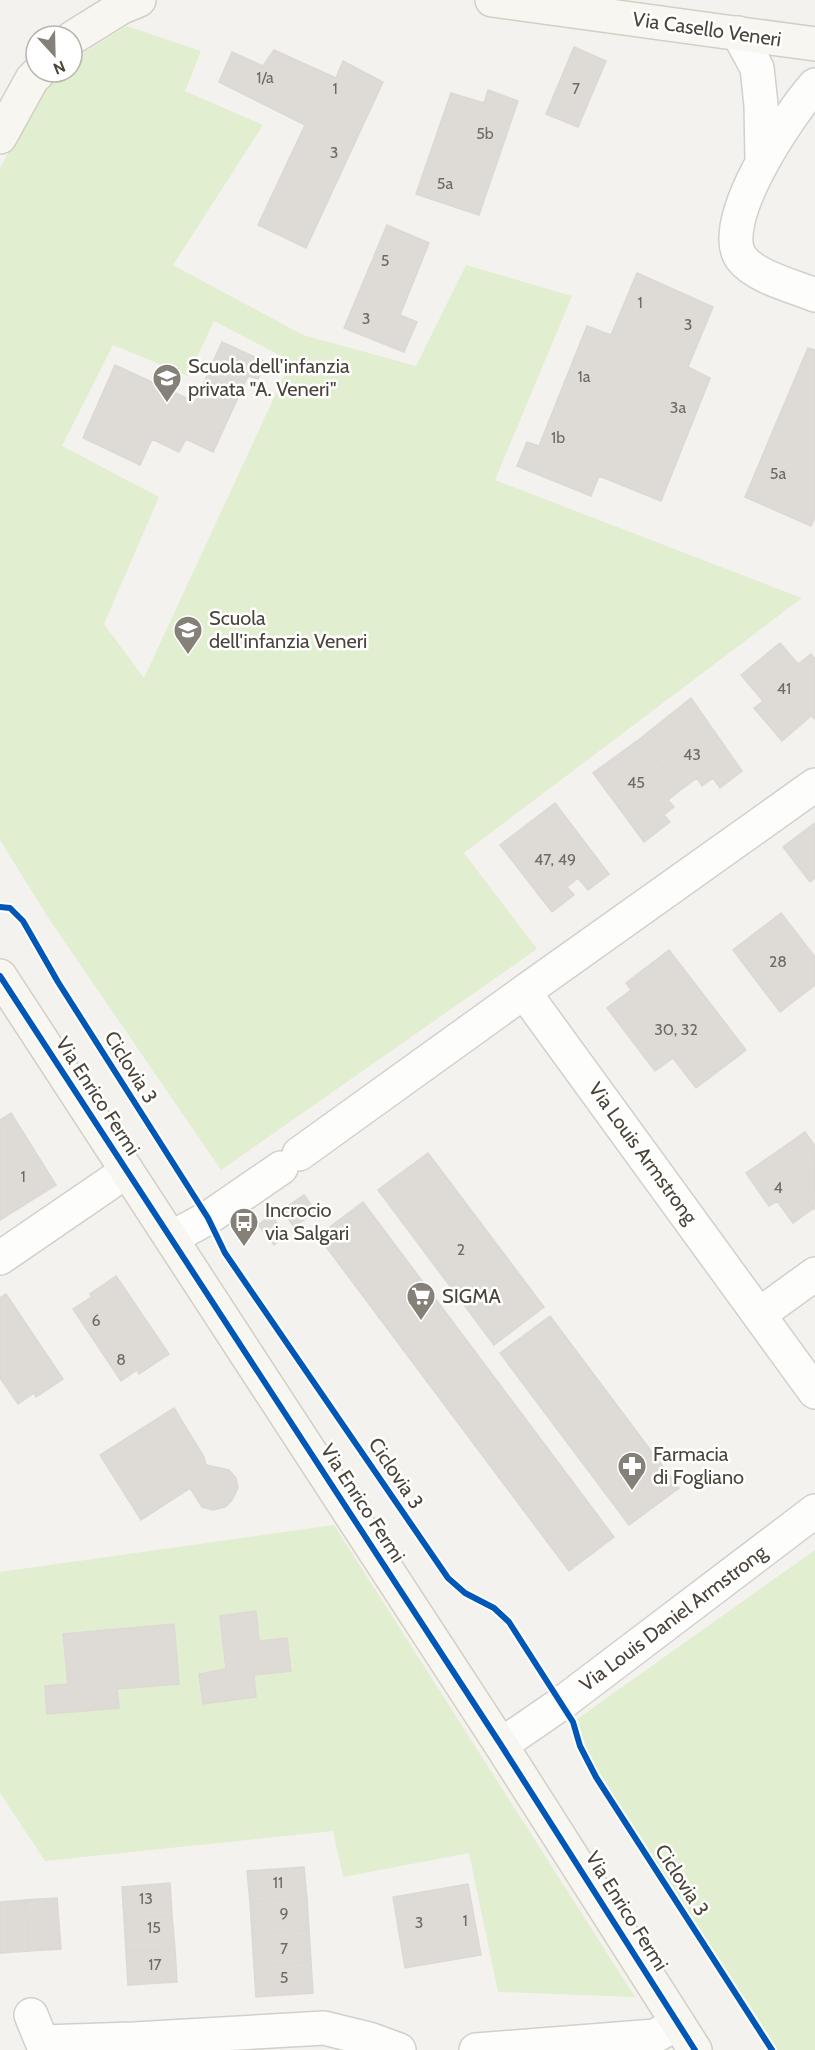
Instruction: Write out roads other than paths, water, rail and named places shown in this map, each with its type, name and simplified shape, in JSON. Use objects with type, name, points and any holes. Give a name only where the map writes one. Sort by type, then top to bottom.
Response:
[{"type":"street","points":[[84,31],[122,7],[139,0]]},
{"type":"street","name":"Via Casello Veneri","points":[[492,0],[538,3],[815,44]]},
{"type":"street","points":[[738,33],[757,68],[761,105],[762,161]]},
{"type":"street","points":[[0,137],[29,84]]},
{"type":"street","points":[[815,85],[793,113],[762,161],[745,200],[734,235],[740,257],[752,270],[815,295]]},
{"type":"street","points":[[171,1238],[208,1218],[290,1161],[815,785]]},
{"type":"street","name":"Via Enrico Fermi","points":[[0,976],[501,1745],[695,2050]]},
{"type":"street","name":"Via Louis Armstrong","points":[[524,992],[815,1392]]},
{"type":"street","points":[[0,1258],[127,1172]]},
{"type":"street","points":[[760,1314],[815,1274]]},
{"type":"street","name":"Via Louis Daniel Armstrong","points":[[501,1745],[815,1511]]},
{"type":"street","points":[[32,2015],[42,2042],[324,2028],[369,2038],[399,2050]]},
{"type":"street","points":[[476,2050],[655,2036],[678,2023]]},
{"type":"place","name":"Scuola dell'infanzia privata \"A. Veneri\"","points":[[167,404]]},
{"type":"place","name":"Scuola dell'infanzia Veneri","points":[[188,656]]},
{"type":"place","name":"Incrocio via Salgari","points":[[244,1248]]},
{"type":"place","name":"SIGMA","points":[[421,1322]]},
{"type":"place","name":"Farmacia di Fogliano","points":[[632,1492]]}]
